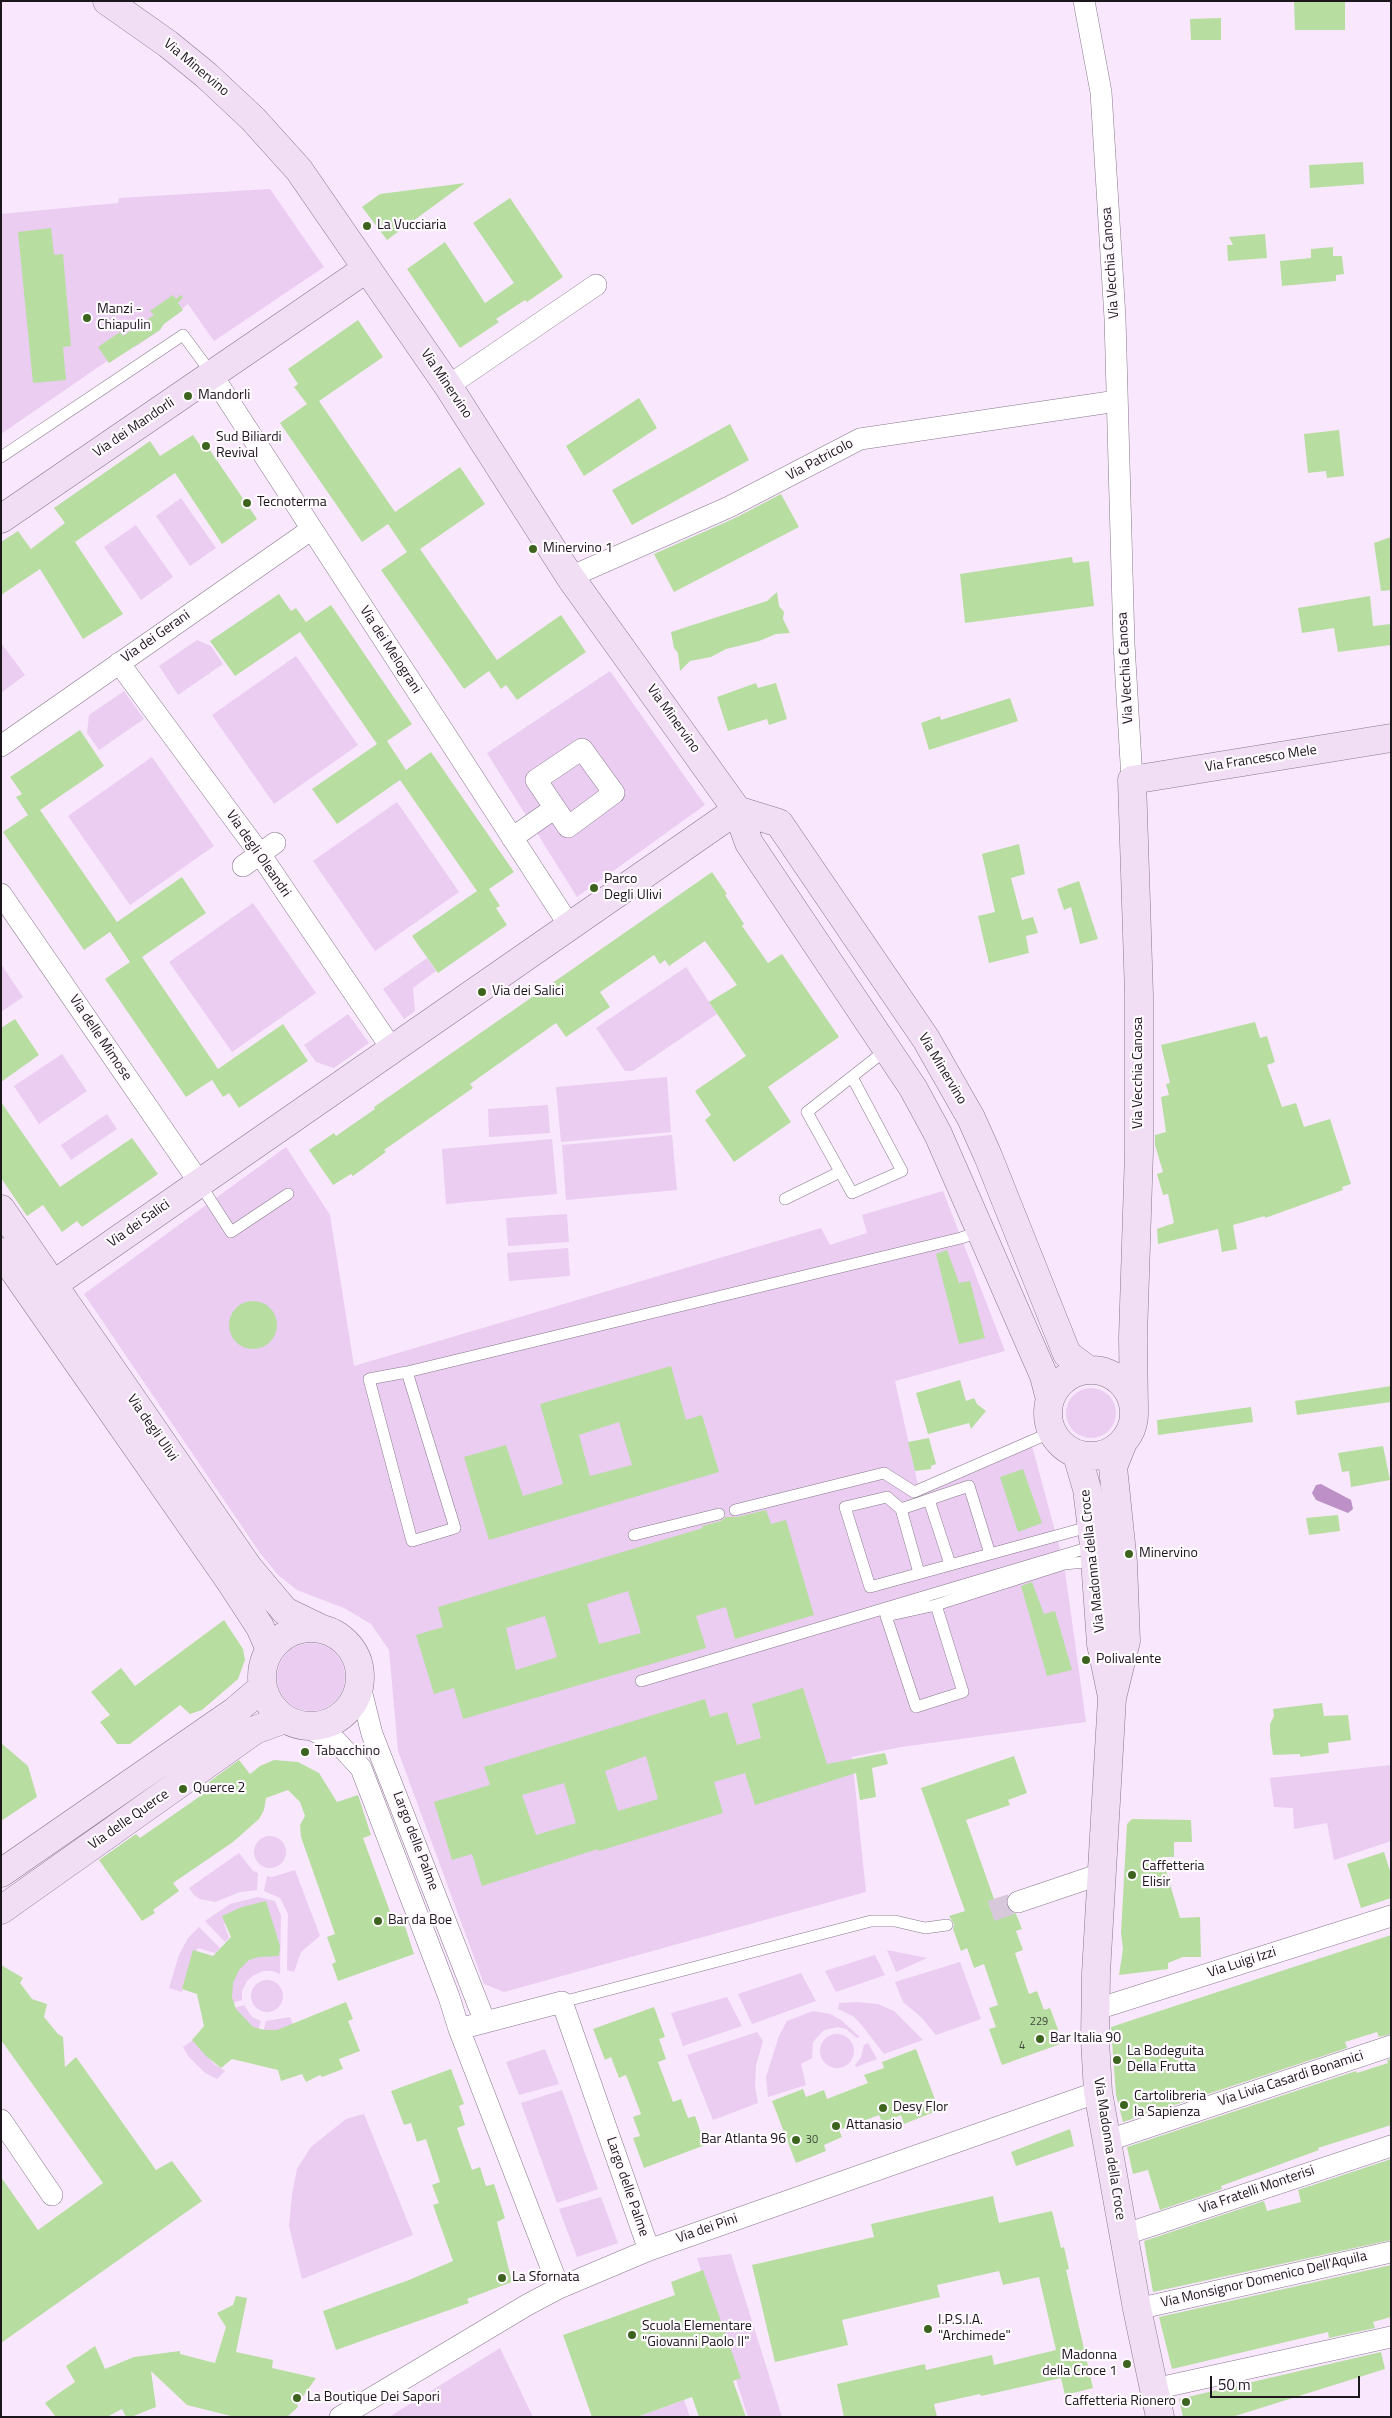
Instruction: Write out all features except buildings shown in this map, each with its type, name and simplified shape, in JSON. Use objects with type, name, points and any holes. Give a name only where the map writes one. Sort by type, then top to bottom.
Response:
[{"type":"street","name":"Via Minervino","points":[[107,1],[187,59],[253,119],[299,170],[448,386],[570,577],[737,810],[749,843],[913,1088],[938,1134],[1044,1376],[1050,1399]]},
{"type":"street","name":"Via Vecchia Canosa","points":[[1084,1],[1100,92],[1115,318],[1124,634],[1132,780],[1139,994],[1139,1151],[1133,1337],[1134,1410]]},
{"type":"street","name":"Via dei Mandorli","points":[[4,510],[212,375],[366,269]]},
{"type":"street","points":[[448,386],[596,285]]},
{"type":"street","name":"Via dei Melograni","points":[[212,375],[569,925]]},
{"type":"street","name":"Via Patricolo","points":[[570,577],[729,507],[860,439],[1117,401]]},
{"type":"street","name":"Via dei Gerani","points":[[1,746],[312,529]]},
{"type":"street","name":"Via degli Oleandri","points":[[118,663],[259,855],[392,1049]]},
{"type":"street","name":"Via Francesco Mele","points":[[1132,780],[1391,738]]},
{"type":"street","points":[[512,838],[555,808]]},
{"type":"street","name":"Via Minervino","points":[[737,810],[779,823],[926,1039],[960,1098],[984,1148],[1067,1354],[1097,1371]]},
{"type":"street","name":"Via dei Salici","points":[[44,1291],[198,1182],[737,810]]},
{"type":"street","name":"Via delle Mimose","points":[[1,894],[198,1182]]},
{"type":"street","name":"Via degli Ulivi","points":[[1,1209],[44,1291],[260,1628],[270,1650]]},
{"type":"street","name":"Via degli Ulivi","points":[[1,1252],[44,1291],[248,1567],[285,1611],[320,1628]]},
{"type":"street","name":"Via Vecchia Canosa","points":[[1097,1371],[1124,1358],[1133,1337]]},
{"type":"street","points":[[1097,1371],[1116,1378],[1126,1387],[1132,1398],[1134,1410],[1132,1427],[1124,1442],[1102,1456],[1076,1454],[1062,1446],[1052,1432],[1048,1422],[1050,1399],[1055,1388],[1064,1379],[1075,1373],[1097,1371]]},
{"type":"street","name":"Via Madonna della Croce","points":[[1124,1442],[1113,1467],[1123,1563],[1126,1642],[1112,1698],[1094,2010],[1098,2092],[1137,2309],[1160,2417]]},
{"type":"street","name":"Via Madonna della Croce","points":[[1076,1454],[1087,1489],[1094,1544],[1101,1644],[1112,1698]]},
{"type":"street","points":[[306,1628],[320,1628],[335,1634],[347,1643],[356,1656],[360,1670],[360,1686],[355,1701],[345,1713],[333,1722],[318,1726],[294,1722],[271,1705],[263,1687],[264,1662],[270,1650],[280,1639],[292,1632],[306,1628]]},
{"type":"street","name":"Largo delle Palme","points":[[360,1686],[372,1734],[485,2022]]},
{"type":"street","name":"Via delle Querce","points":[[1,1873],[196,1739],[235,1711],[263,1687]]},
{"type":"street","name":"Largo delle Palme","points":[[294,1722],[336,1742],[361,1768],[559,2288]]},
{"type":"street","name":"Via delle Querce","points":[[1,1910],[255,1730],[294,1722]]},
{"type":"street","points":[[1018,1902],[1101,1874]]},
{"type":"street","name":"Via Luigi Izzi","points":[[1094,2010],[1391,1916]]},
{"type":"street","points":[[459,2029],[562,2002]]},
{"type":"street","name":"Largo delle Palme","points":[[562,2002],[649,2250]]},
{"type":"street","name":"Via Livia Casardi Bonamici","points":[[1106,2140],[1391,2046]]},
{"type":"street","name":"Via dei Pini","points":[[340,2417],[427,2364],[559,2288],[649,2250],[1098,2092]]},
{"type":"street","points":[[1,2120],[52,2195]]},
{"type":"street","name":"Via Fratelli Monterisi","points":[[1123,2235],[1391,2146]]},
{"type":"street","name":"Via Monsignor Domenico Dell'Aquila","points":[[1137,2309],[1391,2252]]},
{"type":"street","points":[[1154,2389],[1391,2338]]},
{"type":"lane","points":[[1,457],[183,334],[212,375]]},
{"type":"lane","points":[[852,1077],[902,1171],[852,1193],[807,1112],[886,1050]]},
{"type":"lane","points":[[785,1199],[840,1172]]},
{"type":"lane","points":[[198,1182],[231,1232],[288,1194]]},
{"type":"lane","points":[[407,1372],[455,1528],[412,1540],[369,1379],[407,1372],[440,1362],[952,1241],[981,1231]]},
{"type":"lane","points":[[735,1510],[884,1473],[914,1492],[1052,1432]]},
{"type":"lane","points":[[901,1509],[969,1486],[990,1554]]},
{"type":"lane","points":[[918,1573],[901,1509],[887,1497],[845,1507],[870,1587],[990,1554],[1094,1544]]},
{"type":"lane","points":[[929,1500],[950,1564]]},
{"type":"lane","points":[[634,1535],[719,1514]]},
{"type":"lane","points":[[936,1604],[964,1692],[916,1707],[886,1616],[936,1604],[1064,1564],[1094,1544]]},
{"type":"lane","points":[[640,1681],[1094,1544]]},
{"type":"lane","points":[[562,2002],[871,1921],[895,1921],[925,1928],[947,1925]]},
{"type":"shaded area","name":"Manzi - Chiapulin","points":[[270,189],[324,267],[214,341],[188,304],[161,326],[160,330],[109,363],[107,361],[1,434],[1,214],[118,203],[119,198]]},
{"type":"shaded area","points":[[181,498],[216,548],[190,566],[156,516]]},
{"type":"shaded area","points":[[136,525],[173,577],[141,600],[104,547]]},
{"type":"shaded area","points":[[197,640],[211,646],[223,664],[178,695],[159,666]]},
{"type":"shaded area","points":[[1,643],[25,675],[1,693]]},
{"type":"shaded area","points":[[296,656],[358,745],[274,804],[212,715]]},
{"type":"shaded area","points":[[610,671],[705,805],[577,897],[487,753]]},
{"type":"shaded area","points":[[124,691],[144,719],[99,750],[87,733],[89,715]]},
{"type":"shaded area","points":[[152,757],[214,846],[130,905],[68,816]]},
{"type":"shaded area","points":[[397,802],[459,892],[375,951],[313,861]]},
{"type":"shaded area","points":[[253,903],[316,993],[232,1052],[169,962]]},
{"type":"shaded area","points":[[427,958],[436,971],[413,988],[415,1011],[404,1019],[383,989]]},
{"type":"shaded area","points":[[1,964],[23,997],[1,1012]]},
{"type":"shaded area","points":[[686,967],[717,1014],[633,1071],[625,1071],[596,1028]]},
{"type":"shaded area","points":[[348,1014],[369,1043],[334,1068],[316,1062],[304,1045]]},
{"type":"shaded area","points":[[62,1054],[87,1091],[39,1124],[14,1086]]},
{"type":"shaded area","points":[[667,1077],[671,1132],[561,1142],[556,1087]]},
{"type":"shaded area","points":[[548,1105],[550,1133],[489,1137],[488,1109]]},
{"type":"shaded area","points":[[107,1114],[117,1129],[71,1160],[61,1145]]},
{"type":"shaded area","points":[[672,1135],[677,1190],[566,1200],[562,1145]]},
{"type":"shaded area","points":[[552,1139],[557,1194],[446,1204],[442,1149]]},
{"type":"shaded area","points":[[286,1147],[330,1215],[354,1366],[821,1228],[830,1245],[867,1233],[862,1215],[943,1191],[1005,1351],[895,1381],[918,1485],[1029,1435],[1064,1564],[1086,1722],[901,1747],[852,1757],[866,1892],[504,1992],[484,1984],[398,1751],[389,1650],[371,1624],[344,1608],[297,1590],[278,1575],[260,1553],[84,1294]]},
{"type":"shaded area","points":[[567,1214],[569,1242],[508,1246],[506,1218]]},
{"type":"shaded area","points":[[568,1248],[570,1276],[509,1281],[507,1253]]},
{"type":"shaded area","points":[[1086,1388],[1096,1388],[1109,1395],[1116,1408],[1116,1418],[1109,1431],[1096,1438],[1086,1438],[1077,1434],[1070,1427],[1066,1418],[1066,1408],[1070,1399],[1077,1392]]},
{"type":"shaded area","points":[[1321,1484],[1351,1500],[1353,1509],[1348,1513],[1316,1500],[1312,1493],[1316,1485]]},
{"type":"shaded area","points":[[318,1643],[330,1649],[339,1658],[345,1670],[343,1690],[335,1701],[318,1711],[304,1711],[287,1701],[279,1690],[277,1670],[287,1653],[298,1645]]},
{"type":"shaded area","points":[[1391,1765],[1391,1841],[1334,1860],[1327,1823],[1294,1829],[1293,1808],[1274,1807],[1270,1778]]},
{"type":"shaded area","points":[[270,1836],[276,1837],[281,1841],[285,1846],[285,1858],[281,1863],[276,1867],[270,1868],[264,1867],[259,1863],[255,1858],[254,1852],[255,1846],[259,1841],[264,1837]]},
{"type":"shaded area","points":[[239,1853],[253,1871],[258,1873],[257,1890],[240,1892],[215,1902],[200,1899],[194,1895],[189,1888]]},
{"type":"shaded area","points":[[295,1870],[320,1936],[301,1952],[294,1972],[287,1970],[288,1914],[280,1898],[264,1891],[267,1876],[272,1877]]},
{"type":"shaded area","points":[[258,1897],[275,1901],[281,1916],[280,1974],[264,1971],[254,1975],[247,1981],[242,1991],[242,2000],[229,2004],[232,1917],[224,1924],[229,1938],[225,1942],[205,1921],[230,1904]]},
{"type":"shaded area","points":[[199,1927],[220,1948],[215,1953],[198,1948],[191,1959],[182,1992],[169,1988],[179,1955],[188,1938]]},
{"type":"shaded area","points":[[887,1950],[927,1958],[896,1972]]},
{"type":"shaded area","points":[[875,1955],[885,1975],[836,1992],[825,1971]]},
{"type":"shaded area","points":[[960,1962],[981,2019],[936,2035],[921,2017],[903,2002],[895,1982]]},
{"type":"shaded area","points":[[801,1973],[816,2001],[752,2024],[738,1994]]},
{"type":"shaded area","points":[[267,1980],[273,1981],[278,1985],[282,1990],[282,2002],[278,2007],[273,2011],[267,2012],[261,2011],[256,2007],[252,2002],[251,1996],[252,1990],[256,1985],[261,1981]]},
{"type":"shaded area","points":[[727,1997],[742,2026],[683,2046],[671,2013]]},
{"type":"shaded area","points":[[839,2003],[878,2004],[894,2011],[923,2040],[884,2054],[853,2016],[838,2009]]},
{"type":"shaded area","points":[[244,2005],[252,2017],[261,2021],[257,2034],[231,2009]]},
{"type":"shaded area","points":[[813,2011],[830,2014],[841,2020],[860,2037],[857,2038],[846,2029],[838,2027],[824,2030],[813,2042],[812,2058],[801,2064],[806,2085],[768,2097],[766,2077],[779,2036],[787,2021]]},
{"type":"shaded area","points":[[290,2017],[295,2029],[262,2036],[266,2021]]},
{"type":"shaded area","points":[[757,2032],[763,2041],[756,2065],[755,2087],[758,2103],[713,2120],[687,2055]]},
{"type":"shaded area","points":[[837,2034],[844,2035],[849,2039],[853,2044],[853,2058],[849,2063],[844,2067],[837,2068],[830,2067],[825,2063],[821,2058],[820,2051],[821,2044],[825,2039],[830,2035]]},
{"type":"shaded area","points":[[193,2040],[214,2064],[225,2071],[217,2079],[205,2073],[189,2057],[183,2047]]},
{"type":"shaded area","points":[[868,2043],[877,2059],[856,2067],[855,2065],[861,2057],[864,2045]]},
{"type":"shaded area","points":[[545,2049],[559,2084],[519,2095],[506,2062]]},
{"type":"shaded area","points":[[562,2090],[598,2189],[557,2203],[521,2103]]},
{"type":"shaded area","points":[[364,2114],[413,2235],[302,2279],[289,2226],[297,2169],[311,2147],[346,2119]]},
{"type":"shaded area","points":[[601,2197],[618,2243],[577,2257],[559,2209]]},
{"type":"shaded area","points":[[731,2254],[782,2417],[748,2417],[697,2258]]},
{"type":"shaded area","points":[[500,2348],[533,2417],[389,2417]]},
{"type":"shaded area","points":[[684,2400],[690,2417],[640,2417],[640,2416]]},
{"type":"tunnel","points":[[991,1911],[1018,1902]]},
{"type":"place","name":"La Vucciaria","points":[[367,226]]},
{"type":"place","name":"Manzi - Chiapulin","points":[[87,318]]},
{"type":"place","name":"Mandorli","points":[[188,396]]},
{"type":"place","name":"Sud Biliardi Revival","points":[[206,446]]},
{"type":"place","name":"Tecnoterma","points":[[247,503]]},
{"type":"place","name":"Minervino 1","points":[[533,549]]},
{"type":"place","name":"Parco Degli Ulivi","points":[[594,888]]},
{"type":"place","name":"Via dei Salici","points":[[482,992]]},
{"type":"place","name":"Minervino","points":[[1129,1554]]},
{"type":"place","name":"Polivalente","points":[[1086,1660]]},
{"type":"place","name":"Tabacchino","points":[[305,1752]]},
{"type":"place","name":"Querce 2","points":[[183,1789]]},
{"type":"place","name":"Caffetteria Elisir","points":[[1132,1875]]},
{"type":"place","name":"Bar da Boe","points":[[378,1921]]},
{"type":"place","name":"Bar Italia 90","points":[[1040,2039]]},
{"type":"place","name":"La Bodeguita Della Frutta","points":[[1117,2060]]},
{"type":"place","name":"Cartolibreria la Sapienza","points":[[1124,2105]]},
{"type":"place","name":"Desy Flor","points":[[883,2108]]},
{"type":"place","name":"Attanasio","points":[[836,2126]]},
{"type":"place","name":"Bar Atlanta 96","points":[[796,2140]]},
{"type":"place","name":"La Sfornata","points":[[502,2278]]},
{"type":"place","name":"I.P.S.I.A. \"Archimede\"","points":[[928,2329]]},
{"type":"place","name":"Scuola Elementare \"Giovanni Paolo II\"","points":[[632,2335]]},
{"type":"place","name":"Madonna della Croce 1","points":[[1127,2364]]},
{"type":"place","name":"La Boutique Dei Sapori","points":[[297,2398]]},
{"type":"place","name":"Caffetteria Rionero","points":[[1186,2402]]}]
